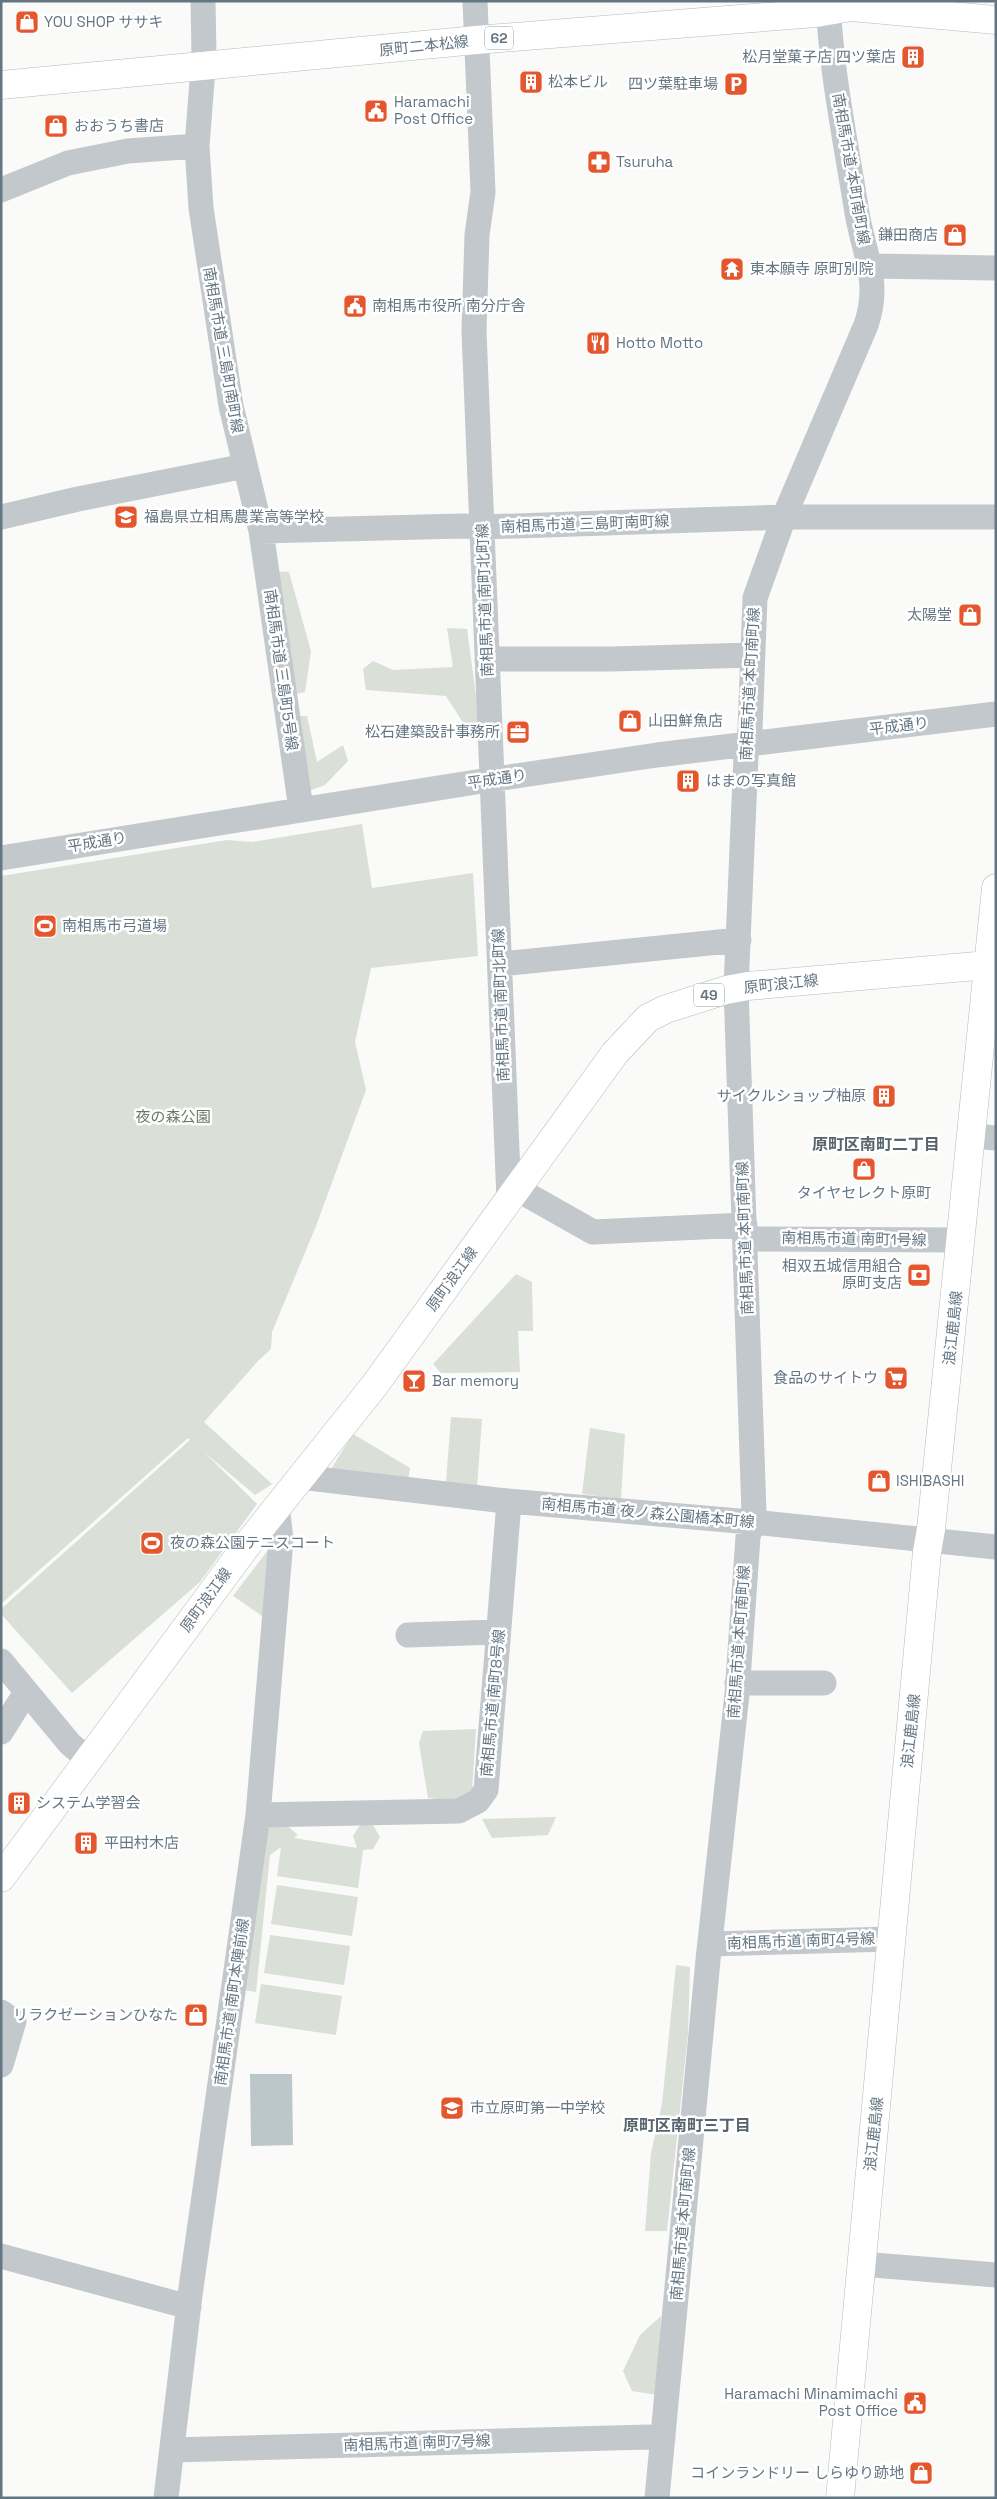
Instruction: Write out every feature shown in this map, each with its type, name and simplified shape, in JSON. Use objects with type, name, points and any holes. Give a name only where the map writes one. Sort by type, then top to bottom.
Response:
[{"type":"main road","name":"原町二本松線","points":[[1,85],[828,6],[996,20]]},
{"type":"main road","points":[[988,964],[996,888]]},
{"type":"main road","name":"原町浪江線","points":[[1,1878],[277,1505],[369,1394],[615,1053],[648,1018],[697,998],[736,988],[988,964]]},
{"type":"main road","name":"浪江鹿島線","points":[[840,2498],[930,1540],[962,1240],[984,1137],[988,964]]},
{"type":"street","name":"南相馬市道 三島町南町線","points":[[203,1],[204,67],[197,146],[201,208],[219,337],[231,406],[262,531],[462,526],[482,528],[784,517],[996,517]]},
{"type":"street","name":"南相馬市道 南町北町線","points":[[475,1],[484,192],[476,235],[474,331],[500,964],[513,1194]]},
{"type":"street","name":"南相馬市道 本町南町線","points":[[657,2498],[710,1944],[738,1683],[746,1557],[754,1504],[736,988],[755,598],[784,517],[870,316],[874,294],[870,266],[858,217],[839,104],[828,6]]},
{"type":"street","points":[[1,190],[68,163],[128,151],[197,146]]},
{"type":"street","points":[[870,266],[996,268]]},
{"type":"street","points":[[1,516],[96,495],[245,466]]},
{"type":"street","name":"南相馬市道 三島町5号線","points":[[262,531],[300,809]]},
{"type":"street","points":[[487,659],[612,659],[752,655]]},
{"type":"street","name":"平成通り","points":[[1,858],[492,779],[748,744],[996,714]]},
{"type":"street","points":[[500,964],[739,940]]},
{"type":"street","name":"南相馬市道 南町1号線","points":[[513,1194],[593,1232],[745,1232],[962,1240]]},
{"type":"street","name":"南相馬市道 夜ノ森公園橋本町線","points":[[300,1477],[509,1502],[752,1522],[996,1547]]},
{"type":"street","name":"南相馬市道 南町8号線","points":[[258,1815],[459,1811],[474,1804],[481,1798],[486,1790],[509,1502]]},
{"type":"street","name":"南相馬市道 南町本陣前線","points":[[166,2498],[189,2307],[258,1815],[281,1540],[277,1505]]},
{"type":"street","points":[[408,1635],[498,1632]]},
{"type":"street","points":[[1,1660],[70,1744],[89,1760]]},
{"type":"street","points":[[738,1683],[824,1683]]},
{"type":"street","points":[[1,1732],[26,1692]]},
{"type":"street","name":"南相馬市道 南町4号線","points":[[710,1944],[892,1938]]},
{"type":"street","points":[[1,2012],[14,2021],[1,2065]]},
{"type":"street","points":[[1,2256],[189,2307]]},
{"type":"street","points":[[861,2264],[996,2275]]},
{"type":"street","name":"南相馬市道 南町7号線","points":[[172,2450],[649,2437],[662,2439]]},
{"type":"green space","points":[[272,571],[289,572],[311,651],[305,692],[290,695]]},
{"type":"green space","points":[[447,628],[467,629],[480,725],[467,729],[446,696],[366,690],[363,669],[373,661],[393,670],[453,667]]},
{"type":"green space","points":[[293,716],[307,716],[317,762],[343,745],[348,761],[325,785],[306,792]]},
{"type":"green space","name":"夜の森公園","points":[[362,824],[372,888],[473,873],[478,956],[371,968],[355,1042],[366,1090],[316,1226],[272,1332],[271,1349],[204,1422],[272,1484],[255,1495],[204,1452],[257,1504],[200,1582],[72,1693],[1,1614],[1,1609],[190,1440],[188,1438],[1,1604],[1,876],[227,840],[252,842]]},
{"type":"green space","points":[[516,1274],[532,1282],[533,1331],[518,1331],[520,1372],[441,1373],[433,1364]]},
{"type":"green space","points":[[451,1417],[482,1419],[477,1487],[446,1482]]},
{"type":"green space","points":[[590,1428],[625,1434],[621,1499],[582,1494]]},
{"type":"green space","points":[[353,1434],[410,1468],[408,1480],[331,1469]]},
{"type":"green space","points":[[274,1542],[268,1620],[233,1596]]},
{"type":"green space","points":[[476,1729],[472,1791],[454,1801],[428,1798],[419,1743],[423,1731]]},
{"type":"green space","points":[[556,1817],[548,1835],[492,1838],[482,1819]]},
{"type":"green space","points":[[264,1822],[284,1823],[298,1835],[294,1838],[357,1848],[353,1836],[360,1825],[373,1825],[380,1837],[373,1849],[363,1850],[358,1888],[277,1876],[281,1847],[270,1855],[256,1992],[238,1989]]},
{"type":"green space","points":[[277,1885],[358,1897],[352,1936],[271,1924]]},
{"type":"green space","points":[[270,1935],[350,1946],[344,1985],[264,1973]]},
{"type":"green space","points":[[676,1965],[690,1967],[688,2034],[667,2231],[645,2231],[651,2153],[662,2104]]},
{"type":"green space","points":[[261,1984],[342,1996],[336,2035],[255,2023]]},
{"type":"green space","points":[[661,2316],[657,2395],[632,2391],[623,2371],[640,2335]]},
{"type":"shaded area","points":[[250,2074],[292,2074],[293,2145],[251,2146]]},
{"type":"place","name":"YOU SHOP ササキ","points":[[27,22]]},
{"type":"place","name":"松月堂菓子店 四ツ葉店","points":[[913,57]]},
{"type":"place","name":"松本ビル","points":[[531,82]]},
{"type":"place","name":"四ツ葉駐車場","points":[[736,84]]},
{"type":"place","name":"Haramachi Post Office","points":[[376,111]]},
{"type":"place","name":"おおうち書店","points":[[56,126]]},
{"type":"place","name":"Tsuruha","points":[[599,162]]},
{"type":"place","name":"鎌田商店","points":[[955,235]]},
{"type":"place","name":"東本願寺 原町別院","points":[[732,269]]},
{"type":"place","name":"南相馬市役所 南分庁舎","points":[[355,306]]},
{"type":"place","name":"Hotto Motto","points":[[598,343]]},
{"type":"place","name":"福島県立相馬農業高等学校","points":[[126,517]]},
{"type":"place","name":"太陽堂","points":[[970,615]]},
{"type":"place","name":"山田鮮魚店","points":[[630,721]]},
{"type":"place","name":"松石建築設計事務所","points":[[518,732]]},
{"type":"place","name":"はまの写真館","points":[[688,781]]},
{"type":"place","name":"南相馬市弓道場","points":[[45,926]]},
{"type":"place","name":"サイクルショップ柚原","points":[[884,1096]]},
{"type":"place","name":"タイヤセレクト原町","points":[[864,1169]]},
{"type":"place","name":"相双五城信用組合 原町支店","points":[[919,1275]]},
{"type":"place","name":"食品のサイトウ","points":[[896,1378]]},
{"type":"place","name":"Bar memory","points":[[414,1381]]},
{"type":"place","name":"ISHIBASHI","points":[[879,1481]]},
{"type":"place","name":"夜の森公園テニスコート","points":[[152,1543]]},
{"type":"place","name":"システム学習会","points":[[19,1803]]},
{"type":"place","name":"平田村木店","points":[[86,1843]]},
{"type":"place","name":"リラクゼーションひなた","points":[[196,2015]]},
{"type":"place","name":"市立原町第一中学校","points":[[452,2108]]},
{"type":"place","name":"Haramachi Minamimachi Post Office","points":[[915,2403]]},
{"type":"place","name":"コインランドリー しらゆり跡地","points":[[921,2473]]},
{"type":"district","name":"原町区南町二丁目","points":[[876,1144]]},
{"type":"district","name":"原町区南町三丁目","points":[[687,2125]]}]
